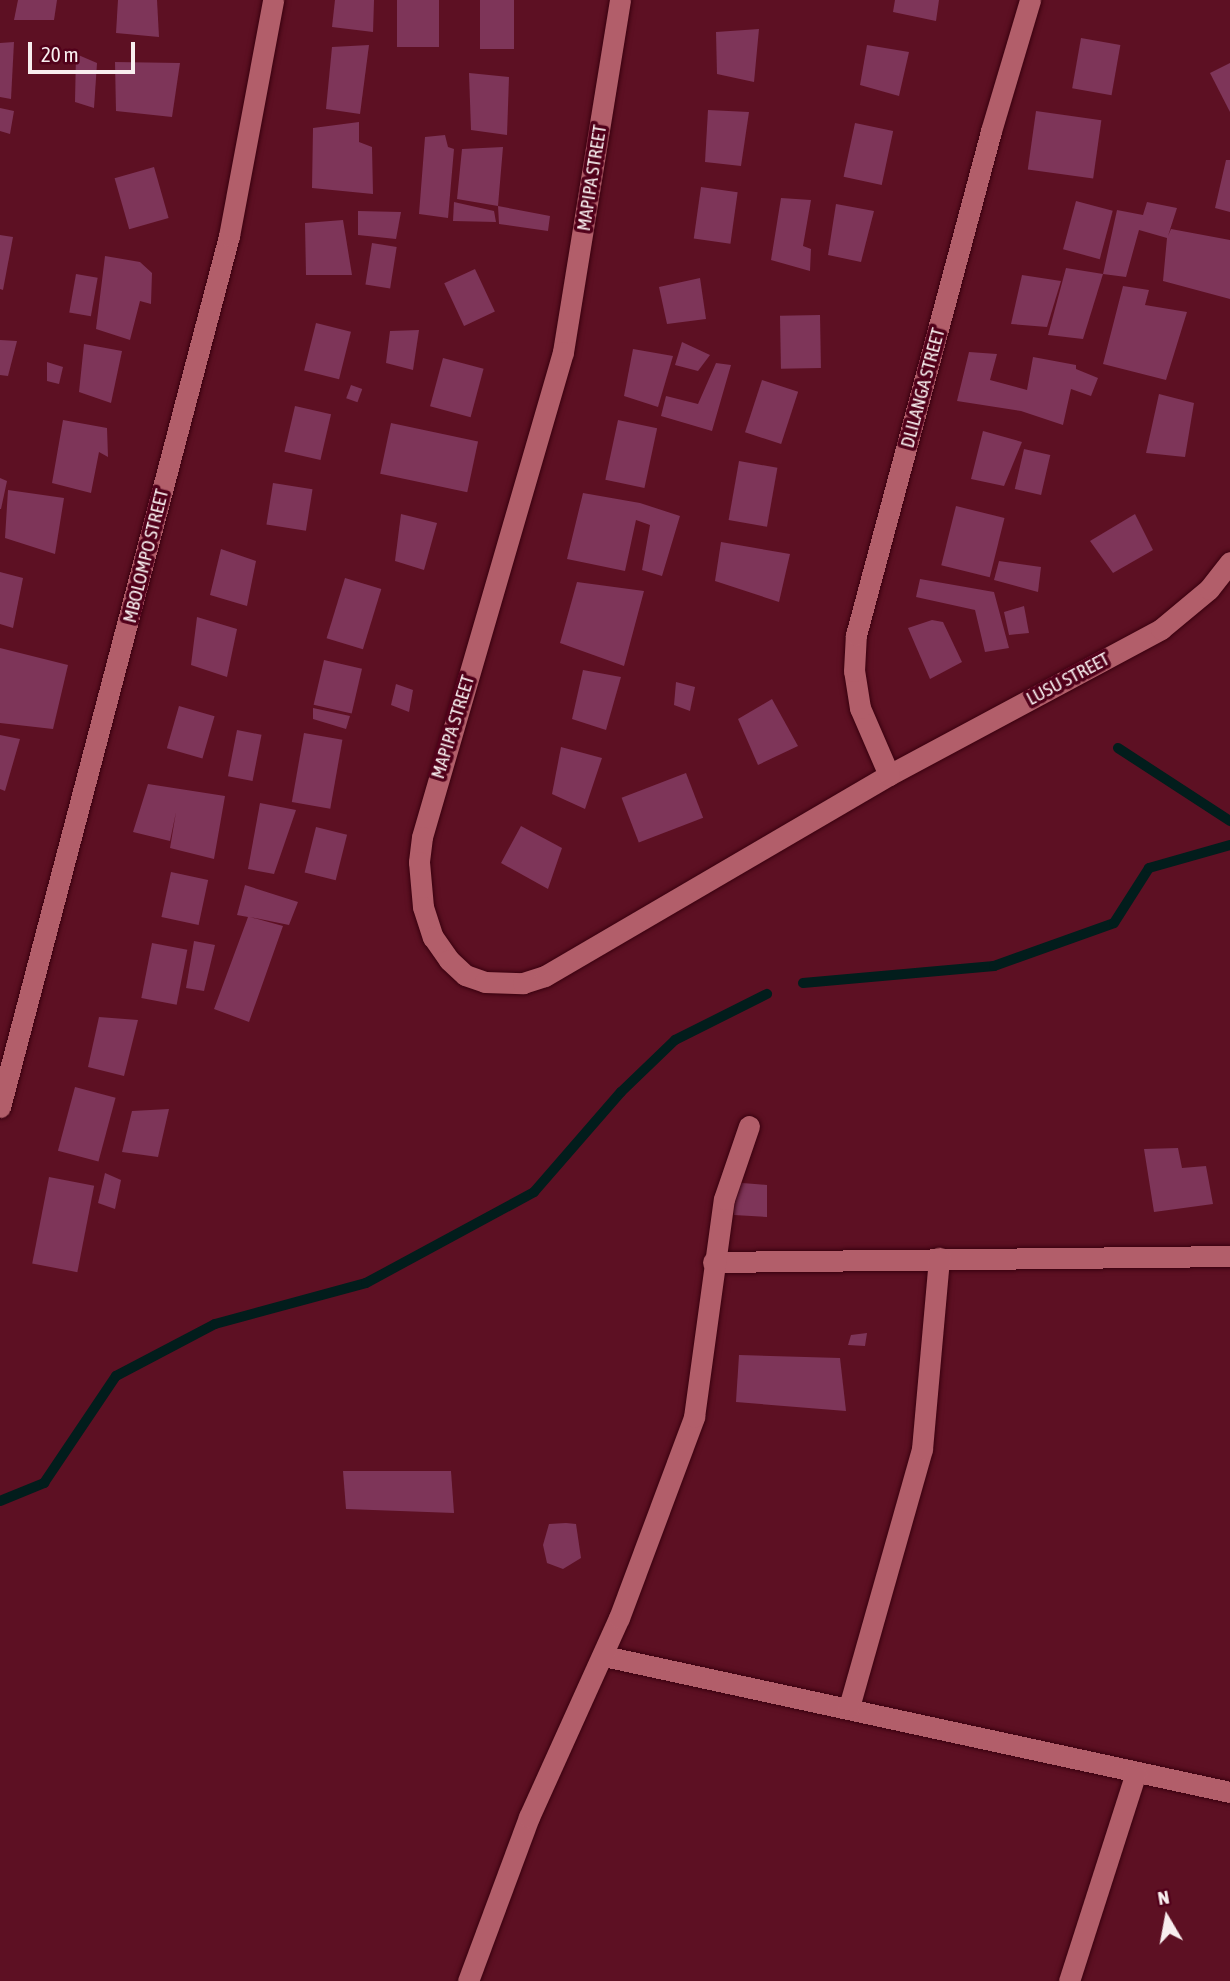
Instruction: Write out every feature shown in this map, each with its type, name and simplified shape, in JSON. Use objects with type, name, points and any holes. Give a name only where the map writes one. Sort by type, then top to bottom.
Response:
[{"type":"street","name":"MBOLOMPO STREET","points":[[0,1107],[229,236],[273,0]]},
{"type":"street","name":"MAPIPA STREET","points":[[620,0],[563,352],[422,837],[419,862],[423,907],[433,937],[465,975],[485,982],[523,983],[545,976],[889,775]]},
{"type":"street","name":"DLILANGA STREET","points":[[889,775],[860,708],[854,671],[856,635],[991,131],[1030,0]]},
{"type":"street","name":"LUSU STREET","points":[[889,775],[1161,629],[1209,589],[1230,562]]},
{"type":"street","points":[[468,1981],[529,1817],[604,1656],[694,1416],[713,1262],[724,1199],[749,1126]]},
{"type":"street","points":[[713,1262],[1230,1256]]},
{"type":"street","points":[[849,1707],[922,1450],[939,1258]]},
{"type":"street","points":[[604,1656],[849,1707],[1135,1775],[1230,1792]]},
{"type":"street","points":[[1069,1981],[1135,1775]]},
{"type":"building","points":[[18,0],[57,0],[54,20],[14,20]]},
{"type":"building","points":[[118,0],[157,0],[159,37],[116,33]]},
{"type":"building","points":[[335,0],[374,0],[373,32],[332,27]]},
{"type":"building","points":[[397,0],[439,0],[439,47],[397,47]]},
{"type":"building","points":[[480,0],[514,0],[514,49],[480,49]]},
{"type":"building","points":[[895,0],[939,0],[936,21],[893,12]]},
{"type":"building","points":[[759,29],[754,82],[717,74],[716,32]]},
{"type":"building","points":[[1081,38],[1120,45],[1112,95],[1072,88]]},
{"type":"building","points":[[14,42],[11,99],[0,97],[0,43]]},
{"type":"building","points":[[369,45],[360,114],[326,109],[332,47]]},
{"type":"building","points":[[867,45],[909,52],[899,96],[860,85]]},
{"type":"building","points":[[76,54],[97,63],[94,108],[75,102]]},
{"type":"building","points":[[115,62],[180,63],[172,117],[116,111]]},
{"type":"building","points":[[1230,63],[1230,112],[1210,73]]},
{"type":"building","points":[[469,73],[509,77],[507,135],[471,130]]},
{"type":"building","points":[[0,108],[14,111],[10,134],[0,131]]},
{"type":"building","points":[[708,110],[749,112],[741,166],[705,162]]},
{"type":"building","points":[[1036,111],[1101,120],[1093,179],[1028,169]]},
{"type":"building","points":[[359,122],[359,142],[372,147],[373,194],[312,188],[313,128]]},
{"type":"building","points":[[855,123],[893,131],[882,185],[844,177]]},
{"type":"building","points":[[445,135],[448,147],[454,149],[448,218],[419,214],[425,137]]},
{"type":"building","points":[[503,147],[498,206],[457,199],[462,149]]},
{"type":"building","points":[[1226,160],[1230,160],[1230,212],[1215,208]]},
{"type":"building","points":[[154,167],[169,218],[129,229],[115,178]]},
{"type":"building","points":[[701,187],[738,192],[730,244],[694,238]]},
{"type":"building","points":[[781,198],[811,200],[803,246],[811,249],[810,271],[771,260]]},
{"type":"building","points":[[1076,201],[1113,211],[1100,259],[1063,249]]},
{"type":"building","points":[[454,202],[494,211],[496,222],[453,221]]},
{"type":"building","points":[[1147,202],[1177,208],[1168,236],[1171,229],[1230,240],[1230,299],[1163,281],[1167,238],[1139,230],[1126,277],[1103,274],[1117,210],[1143,215]]},
{"type":"building","points":[[836,204],[874,211],[861,262],[828,255]]},
{"type":"building","points":[[498,206],[550,216],[548,231],[499,224]]},
{"type":"building","points":[[358,211],[401,212],[396,239],[358,235]]},
{"type":"building","points":[[343,220],[352,275],[306,275],[305,223]]},
{"type":"building","points":[[0,235],[13,237],[3,290],[0,289]]},
{"type":"building","points":[[372,243],[397,247],[390,288],[365,284]]},
{"type":"building","points":[[105,256],[140,262],[152,273],[151,304],[140,301],[130,340],[96,329]]},
{"type":"building","points":[[1066,268],[1103,274],[1083,339],[1048,335]]},
{"type":"building","points":[[475,269],[495,312],[464,326],[444,283]]},
{"type":"building","points":[[76,274],[98,278],[91,316],[69,312]]},
{"type":"building","points":[[1022,275],[1061,281],[1047,327],[1011,324]]},
{"type":"building","points":[[700,278],[706,319],[667,324],[659,287]]},
{"type":"building","points":[[1123,286],[1149,290],[1145,305],[1187,312],[1166,380],[1103,364]]},
{"type":"building","points":[[820,315],[821,368],[781,369],[780,316]]},
{"type":"building","points":[[316,323],[351,332],[339,379],[304,371]]},
{"type":"building","points":[[419,330],[413,370],[386,363],[390,331]]},
{"type":"building","points":[[0,340],[17,341],[8,376],[0,375]]},
{"type":"building","points":[[682,342],[710,355],[698,371],[675,365]]},
{"type":"building","points":[[84,344],[122,351],[111,403],[79,392]]},
{"type":"building","points":[[633,349],[673,356],[658,407],[624,396]]},
{"type":"building","points":[[969,352],[997,354],[990,380],[1027,390],[1033,357],[1076,365],[1076,369],[1098,378],[1091,396],[1071,389],[1063,425],[1021,411],[957,401]]},
{"type":"building","points":[[443,358],[484,369],[471,417],[430,406]]},
{"type":"building","points":[[47,362],[63,367],[59,384],[47,381]]},
{"type":"building","points":[[716,363],[731,365],[712,431],[661,416],[666,396],[698,404]]},
{"type":"building","points":[[762,380],[798,392],[781,444],[745,432]]},
{"type":"building","points":[[351,385],[362,389],[357,402],[346,398]]},
{"type":"building","points":[[1159,394],[1194,403],[1185,457],[1146,453]]},
{"type":"building","points":[[295,406],[331,414],[320,460],[284,452]]},
{"type":"building","points":[[63,420],[107,428],[108,457],[99,452],[91,493],[52,483]]},
{"type":"building","points":[[618,420],[657,428],[644,488],[605,480]]},
{"type":"building","points":[[391,423],[478,442],[467,492],[380,474]]},
{"type":"building","points":[[983,431],[1022,442],[1004,486],[971,479]]},
{"type":"building","points":[[1024,449],[1050,455],[1041,495],[1015,489]]},
{"type":"building","points":[[739,461],[777,468],[767,527],[729,520]]},
{"type":"building","points":[[0,478],[7,481],[1,509],[0,509]]},
{"type":"building","points":[[273,483],[313,489],[306,531],[266,524]]},
{"type":"building","points":[[8,490],[64,498],[55,554],[5,538]]},
{"type":"building","points":[[583,493],[640,503],[680,516],[662,576],[642,570],[650,525],[636,520],[625,571],[567,559]]},
{"type":"building","points":[[956,506],[1005,518],[990,577],[941,565]]},
{"type":"building","points":[[401,514],[437,523],[424,570],[395,561]]},
{"type":"building","points":[[1135,514],[1153,550],[1113,573],[1090,541]]},
{"type":"building","points":[[721,542],[790,554],[779,602],[715,581]]},
{"type":"building","points":[[221,549],[256,561],[247,606],[210,595]]},
{"type":"building","points":[[999,561],[1041,567],[1038,592],[994,580]]},
{"type":"building","points":[[0,572],[23,578],[13,628],[0,624]]},
{"type":"building","points":[[345,578],[381,589],[363,649],[327,638]]},
{"type":"building","points":[[920,579],[994,592],[1009,648],[985,652],[975,610],[916,597]]},
{"type":"building","points":[[577,582],[644,591],[624,666],[560,643]]},
{"type":"building","points":[[1024,606],[1029,633],[1009,635],[1004,612]]},
{"type":"building","points":[[197,617],[237,629],[227,677],[191,665]]},
{"type":"building","points":[[932,620],[943,622],[962,662],[930,679],[908,628]]},
{"type":"building","points":[[0,648],[68,665],[53,729],[0,723]]},
{"type":"building","points":[[324,660],[362,669],[352,714],[314,705]]},
{"type":"building","points":[[583,670],[621,677],[606,730],[572,719]]},
{"type":"building","points":[[676,682],[695,687],[690,711],[674,705]]},
{"type":"building","points":[[396,684],[413,690],[409,712],[391,705]]},
{"type":"building","points":[[772,699],[798,746],[758,765],[738,719]]},
{"type":"building","points":[[179,706],[215,716],[202,758],[167,748]]},
{"type":"building","points":[[313,708],[350,716],[346,729],[313,719]]},
{"type":"building","points":[[237,730],[262,735],[253,781],[228,776]]},
{"type":"building","points":[[304,733],[342,740],[330,809],[292,802]]},
{"type":"building","points":[[0,735],[20,739],[5,791],[0,789]]},
{"type":"building","points":[[561,747],[602,758],[585,809],[552,794]]},
{"type":"building","points":[[686,773],[703,818],[639,843],[622,798]]},
{"type":"building","points":[[148,784],[225,796],[214,859],[170,848],[176,812],[170,841],[133,832]]},
{"type":"building","points":[[260,803],[296,810],[274,874],[248,869]]},
{"type":"building","points":[[521,826],[562,848],[548,889],[501,863]]},
{"type":"building","points":[[316,827],[347,835],[336,880],[305,873]]},
{"type":"building","points":[[171,872],[208,880],[199,925],[161,917]]},
{"type":"building","points":[[245,885],[298,902],[289,925],[250,917],[283,926],[249,1022],[214,1009],[248,917],[237,915]]},
{"type":"building","points":[[194,941],[215,945],[204,991],[186,988]]},
{"type":"building","points":[[152,943],[187,950],[177,1005],[141,998]]},
{"type":"building","points":[[99,1017],[138,1020],[124,1076],[88,1067]]},
{"type":"building","points":[[75,1087],[116,1098],[98,1162],[58,1151]]},
{"type":"building","points":[[169,1109],[158,1157],[122,1152],[132,1111]]},
{"type":"building","points":[[1178,1148],[1182,1168],[1206,1166],[1213,1204],[1154,1212],[1144,1149]]},
{"type":"building","points":[[105,1173],[121,1180],[115,1209],[98,1203]]},
{"type":"building","points":[[49,1177],[94,1186],[77,1272],[32,1263]]},
{"type":"building","points":[[730,1182],[767,1185],[767,1217],[734,1215]]},
{"type":"building","points":[[867,1333],[865,1346],[848,1345],[851,1335]]},
{"type":"building","points":[[739,1355],[840,1358],[846,1411],[736,1402]]},
{"type":"building","points":[[343,1471],[451,1471],[454,1513],[346,1509]]},
{"type":"building","points":[[549,1524],[576,1524],[581,1558],[563,1569],[547,1563],[543,1545]]},
{"type":"waterway","points":[[1118,748],[1230,821]]},
{"type":"waterway","points":[[803,983],[994,966],[1114,923],[1149,868],[1230,845]]},
{"type":"waterway","points":[[0,1501],[44,1483],[116,1376],[215,1324],[366,1283],[534,1192],[621,1092],[675,1040],[767,994]]}]
